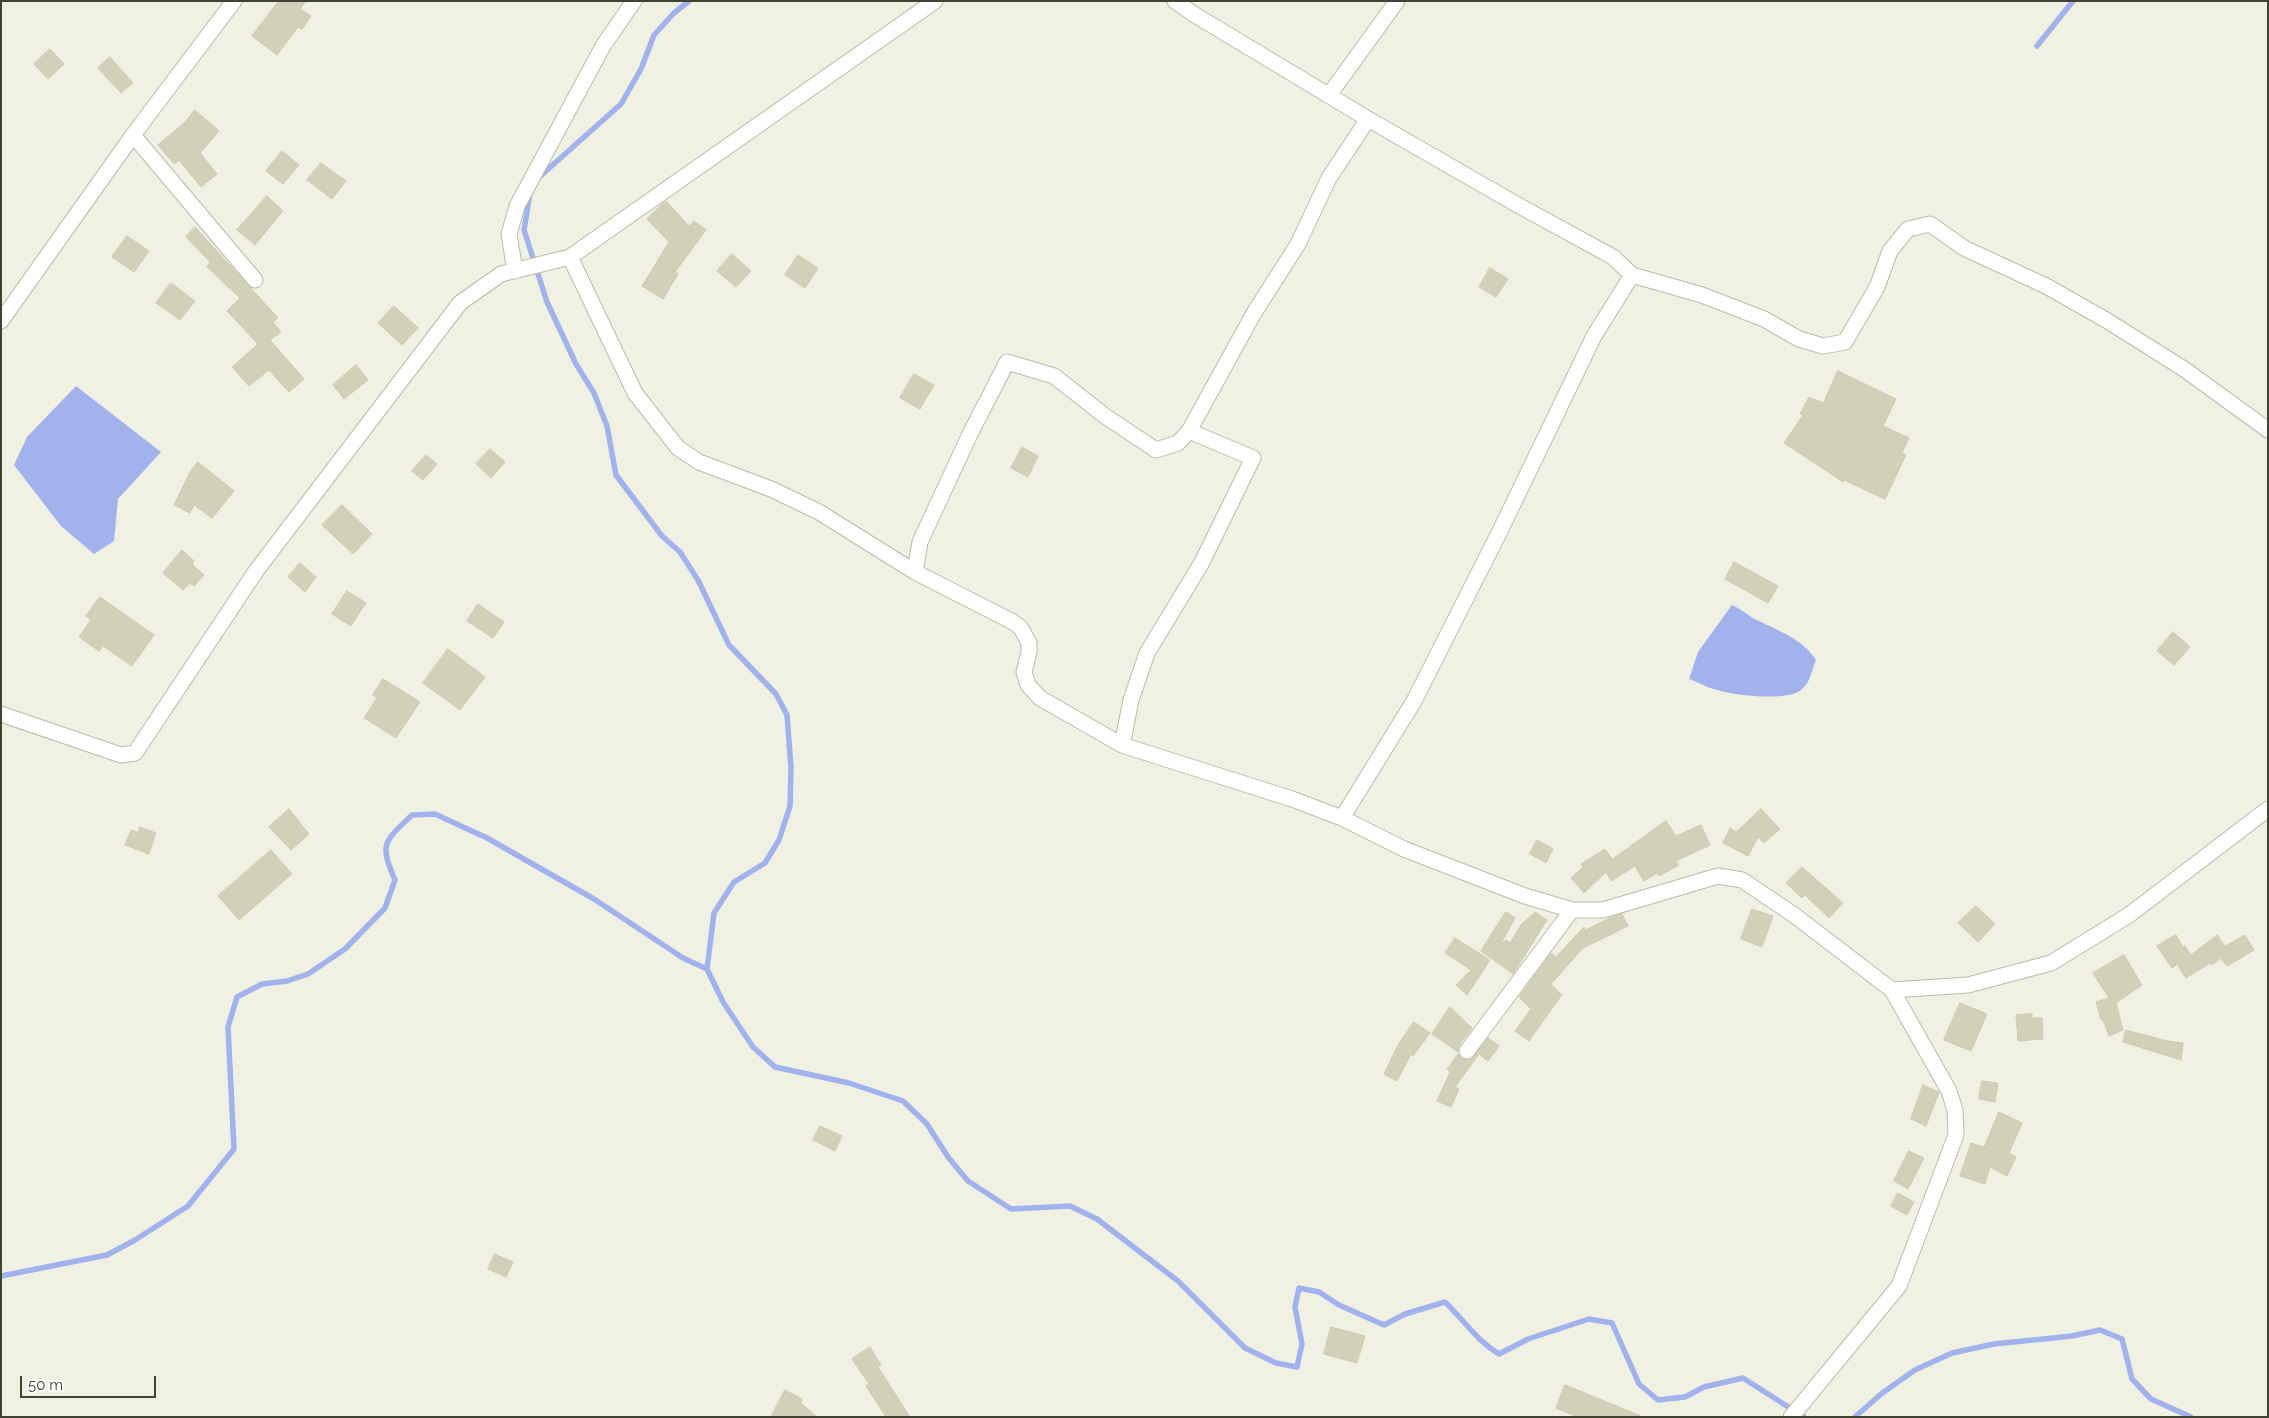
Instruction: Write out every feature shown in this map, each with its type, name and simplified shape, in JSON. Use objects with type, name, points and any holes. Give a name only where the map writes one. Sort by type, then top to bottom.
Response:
[{"type":"street","points":[[1,321],[134,135],[234,1]]},
{"type":"street","points":[[520,270],[509,234],[517,206],[603,46],[634,1]]},
{"type":"street","points":[[1,714],[121,754],[135,753],[256,571],[460,304],[502,274],[564,259],[935,1]]},
{"type":"street","points":[[1176,1],[1195,15],[1368,119],[1613,257],[1632,275],[1720,302],[1764,319],[1799,339],[1823,346],[1845,342],[1877,287],[1890,251],[1908,229],[1930,224],[1964,248],[2046,286],[2114,325],[2184,369],[2268,430]]},
{"type":"street","points":[[1329,94],[1397,1]]},
{"type":"street","points":[[915,572],[920,542],[974,426],[1007,362],[1054,376],[1104,416],[1156,450],[1178,443],[1189,431],[1254,313],[1298,244],[1330,178],[1368,119]]},
{"type":"street","points":[[134,135],[254,280]]},
{"type":"street","points":[[564,259],[636,393],[678,448],[699,462],[770,489],[819,512],[915,572],[1021,628],[1029,643],[1029,652],[1024,672],[1028,685],[1040,698],[1122,745],[1292,798],[1342,818],[1404,849],[1526,896],[1572,910],[1603,910],[1718,876],[1742,880],[1794,915],[1892,990],[1949,1091],[1955,1110],[1956,1135],[1899,1286],[1790,1417]]},
{"type":"street","points":[[1342,818],[1414,701],[1501,529],[1594,336],[1632,275]]},
{"type":"street","points":[[1122,745],[1131,700],[1147,653],[1201,564],[1253,458],[1189,431]]},
{"type":"street","points":[[1892,990],[1968,985],[2051,963],[2129,915],[2268,809]]},
{"type":"street","points":[[1467,1052],[1572,910]]},
{"type":"water","points":[[76,386],[161,452],[118,499],[114,541],[94,554],[61,526],[14,465],[27,437]]},
{"type":"water","points":[[1732,605],[1790,637],[1811,653],[1816,660],[1809,680],[1801,690],[1785,696],[1750,696],[1717,690],[1689,679],[1698,652]]},
{"type":"building","points":[[279,1],[306,1],[300,9],[311,16],[302,29],[298,27],[277,55],[252,36]]},
{"type":"building","points":[[50,49],[64,64],[48,79],[34,64]]},
{"type":"building","points":[[110,57],[133,83],[121,93],[98,68]]},
{"type":"building","points":[[195,110],[219,131],[200,153],[217,174],[201,187],[179,160],[174,164],[158,145],[184,123]]},
{"type":"building","points":[[282,151],[299,165],[283,184],[266,171]]},
{"type":"building","points":[[321,163],[346,181],[332,199],[307,180]]},
{"type":"building","points":[[267,196],[283,211],[255,245],[237,230]]},
{"type":"building","points":[[666,201],[689,226],[694,221],[706,230],[675,272],[678,274],[663,299],[642,286],[669,242],[647,219]]},
{"type":"building","points":[[195,227],[278,318],[273,322],[281,332],[270,340],[304,379],[289,392],[269,370],[249,386],[232,367],[258,344],[227,311],[240,298],[207,267],[210,262],[186,237]]},
{"type":"building","points":[[127,236],[149,251],[134,272],[112,257]]},
{"type":"building","points":[[732,254],[751,271],[736,287],[717,271]]},
{"type":"building","points":[[798,255],[818,268],[805,288],[785,275]]},
{"type":"building","points":[[1490,268],[1508,279],[1496,297],[1479,287]]},
{"type":"building","points":[[171,283],[195,301],[180,320],[156,303]]},
{"type":"building","points":[[394,306],[418,328],[402,345],[378,323]]},
{"type":"building","points":[[356,365],[368,380],[344,399],[333,385]]},
{"type":"building","points":[[1838,371],[1896,399],[1883,426],[1909,438],[1902,453],[1906,455],[1885,499],[1844,480],[1843,482],[1784,443],[1803,415],[1800,414],[1809,397],[1823,403]]},
{"type":"building","points":[[914,374],[934,385],[920,409],[900,398]]},
{"type":"building","points":[[1022,447],[1038,456],[1028,477],[1011,468]]},
{"type":"building","points":[[490,449],[505,462],[491,478],[476,464]]},
{"type":"building","points":[[426,455],[437,464],[423,480],[412,471]]},
{"type":"building","points":[[198,462],[234,491],[212,518],[194,505],[190,513],[174,505],[190,472]]},
{"type":"building","points":[[342,505],[372,534],[353,554],[322,525]]},
{"type":"building","points":[[182,550],[194,561],[192,564],[204,575],[194,586],[190,583],[183,590],[163,573]]},
{"type":"building","points":[[1734,562],[1778,586],[1768,603],[1725,579]]},
{"type":"building","points":[[300,563],[316,577],[305,592],[288,577]]},
{"type":"building","points":[[347,591],[366,603],[351,626],[332,614]]},
{"type":"building","points":[[100,597],[154,635],[132,666],[103,646],[99,651],[79,637],[91,620],[86,616]]},
{"type":"building","points":[[478,604],[504,622],[493,638],[467,621]]},
{"type":"building","points":[[2173,632],[2190,647],[2174,665],[2157,651]]},
{"type":"building","points":[[448,649],[485,677],[460,710],[423,683]]},
{"type":"building","points":[[383,679],[420,702],[396,738],[364,718],[377,698],[373,695]]},
{"type":"building","points":[[289,809],[309,834],[291,850],[269,827]]},
{"type":"building","points":[[1761,809],[1780,829],[1764,843],[1758,837],[1748,856],[1723,843],[1730,828],[1736,832]]},
{"type":"building","points":[[1666,821],[1676,836],[1701,825],[1710,845],[1676,861],[1679,865],[1659,876],[1657,873],[1644,881],[1635,866],[1611,881],[1606,872],[1584,893],[1571,878],[1583,867],[1581,864],[1605,849],[1612,859]]},
{"type":"building","points":[[140,827],[156,833],[149,854],[125,845],[131,830],[138,833]]},
{"type":"building","points":[[1537,840],[1553,849],[1546,863],[1530,854]]},
{"type":"building","points":[[271,850],[292,874],[239,920],[218,896]]},
{"type":"building","points":[[1802,867],[1843,903],[1829,918],[1805,895],[1802,898],[1786,883]]},
{"type":"building","points":[[1976,906],[1995,924],[1978,942],[1958,923]]},
{"type":"building","points":[[1752,909],[1773,916],[1762,947],[1741,939]]},
{"type":"building","points":[[1506,912],[1515,918],[1500,945],[1506,940],[1510,943],[1521,925],[1535,912],[1547,920],[1513,974],[1481,951]]},
{"type":"building","points":[[1622,914],[1628,926],[1583,948],[1551,984],[1561,996],[1529,1041],[1515,1031],[1531,1009],[1519,997],[1551,953],[1556,957],[1584,927],[1586,930]]},
{"type":"building","points":[[2176,935],[2183,947],[2185,946],[2191,955],[2217,935],[2225,946],[2245,935],[2254,950],[2227,966],[2221,958],[2212,965],[2210,963],[2186,978],[2177,964],[2172,968],[2157,946]]},
{"type":"building","points":[[1455,938],[1490,960],[1467,995],[1456,985],[1471,970],[1445,953]]},
{"type":"building","points":[[2124,955],[2142,985],[2116,1003],[2123,1030],[2109,1036],[2103,1019],[2101,1020],[2096,1002],[2109,998],[2093,973]]},
{"type":"building","points":[[1960,1003],[1987,1014],[1971,1051],[1944,1040]]},
{"type":"building","points":[[1450,1007],[1472,1028],[1459,1045],[1458,1052],[1432,1034]]},
{"type":"building","points":[[2032,1014],[2032,1018],[2042,1018],[2043,1039],[2018,1041],[2016,1015]]},
{"type":"building","points":[[1414,1022],[1430,1033],[1413,1056],[1411,1054],[1397,1081],[1384,1074],[1398,1045]]},
{"type":"building","points":[[2126,1030],[2167,1041],[2183,1043],[2181,1060],[2123,1042]]},
{"type":"building","points":[[1488,1038],[1499,1046],[1488,1061],[1479,1054],[1455,1087],[1459,1089],[1451,1107],[1437,1101],[1450,1072],[1447,1069],[1458,1054],[1462,1059],[1471,1059]]},
{"type":"building","points":[[1982,1081],[1998,1083],[1995,1102],[1979,1099]]},
{"type":"building","points":[[1923,1085],[1939,1092],[1926,1126],[1911,1119]]},
{"type":"building","points":[[1999,1112],[2022,1123],[2009,1153],[2016,1157],[2007,1176],[1990,1167],[1985,1184],[1960,1176],[1971,1143],[1984,1147]]},
{"type":"building","points":[[820,1126],[842,1136],[835,1151],[813,1140]]},
{"type":"building","points":[[1909,1151],[1924,1158],[1908,1189],[1894,1181]]},
{"type":"building","points":[[1898,1193],[1914,1202],[1907,1215],[1891,1206]]},
{"type":"building","points":[[495,1254],[513,1262],[506,1277],[488,1269]]},
{"type":"building","points":[[1331,1327],[1365,1336],[1357,1363],[1324,1354]]},
{"type":"building","points":[[870,1347],[881,1365],[878,1367],[910,1417],[886,1417],[866,1386],[869,1384],[852,1359]]},
{"type":"building","points":[[1565,1385],[1641,1417],[1578,1417],[1556,1408]]},
{"type":"building","points":[[785,1390],[802,1399],[801,1403],[817,1417],[771,1417]]},
{"type":"waterway","points":[[537,179],[621,104],[641,69],[654,35],[674,13],[689,1]]},
{"type":"waterway","points":[[2037,46],[2073,1]]},
{"type":"waterway","points":[[530,193],[524,230],[547,302],[576,364],[594,393],[607,426],[616,475],[662,536],[680,552],[698,580],[729,645],[776,694],[787,715],[791,768],[790,806],[779,840],[765,863],[734,882],[714,913],[707,969]]},
{"type":"waterway","points":[[1,1276],[107,1255],[135,1240],[188,1206],[234,1149],[228,1027],[237,997],[262,984],[287,981],[308,974],[345,949],[385,908],[395,880],[386,850],[390,838],[412,815],[435,814],[487,838],[594,899],[683,958],[707,969],[723,1002],[753,1047],[775,1067],[849,1083],[903,1101],[927,1124],[948,1157],[968,1181],[1011,1209],[1070,1206],[1097,1219],[1178,1281],[1245,1348],[1276,1363],[1297,1367],[1302,1344],[1295,1307],[1299,1288],[1319,1292],[1339,1305],[1384,1325],[1405,1314],[1445,1302],[1477,1337],[1499,1354],[1528,1339],[1589,1319],[1612,1323],[1639,1384],[1658,1400],[1685,1397],[1704,1387],[1743,1378],[1804,1417]]},
{"type":"waterway","points":[[1855,1417],[1881,1394],[1915,1370],[1952,1353],[1994,1344],[2072,1336],[2100,1330],[2122,1339],[2132,1379],[2151,1399],[2191,1417]]}]
